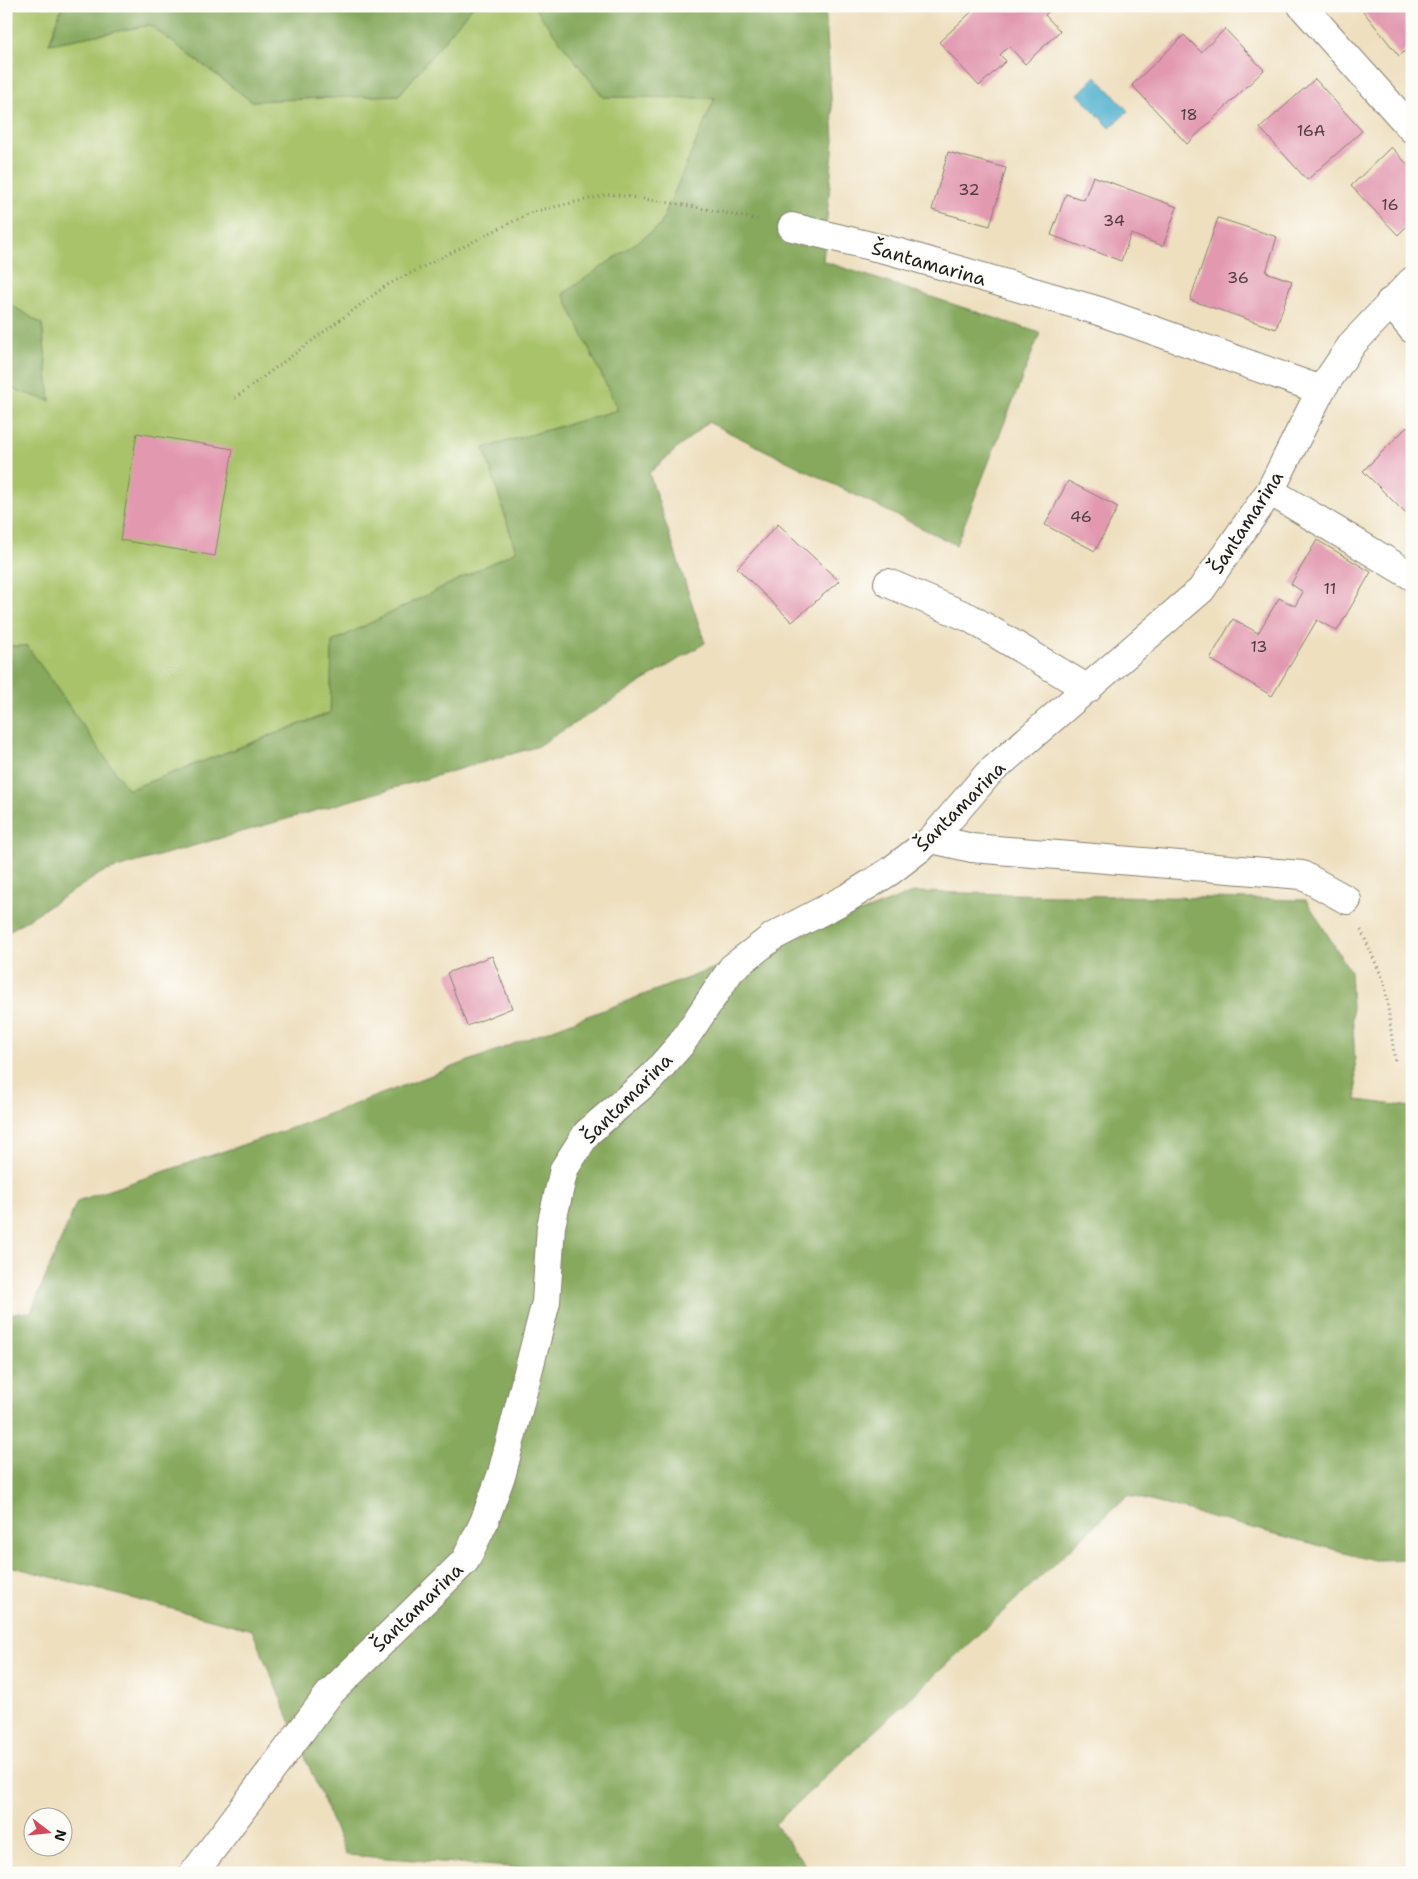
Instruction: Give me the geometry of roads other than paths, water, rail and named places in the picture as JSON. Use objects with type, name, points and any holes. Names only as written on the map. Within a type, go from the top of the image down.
[{"type":"street","points":[[1302,6],[1412,129]]},
{"type":"street","name":"Šantamarina","points":[[792,227],[896,252],[1099,311],[1321,390]]},
{"type":"street","name":"Šantamarina","points":[[194,1873],[329,1694],[465,1561],[484,1522],[502,1472],[546,1302],[551,1226],[564,1169],[587,1133],[651,1078],[681,1044],[732,968],[774,936],[849,897],[889,872],[932,839],[988,774],[1201,590],[1270,490],[1321,390],[1353,344],[1390,302],[1412,281]]},
{"type":"street","points":[[1390,302],[1412,329]]},
{"type":"street","points":[[1270,490],[1412,576]]},
{"type":"street","points":[[888,583],[970,618],[1088,689]]},
{"type":"street","points":[[932,839],[972,848],[1302,875],[1347,900]]},
{"type":"water","points":[[1096,76],[1128,111],[1110,128],[1078,94]]}]
